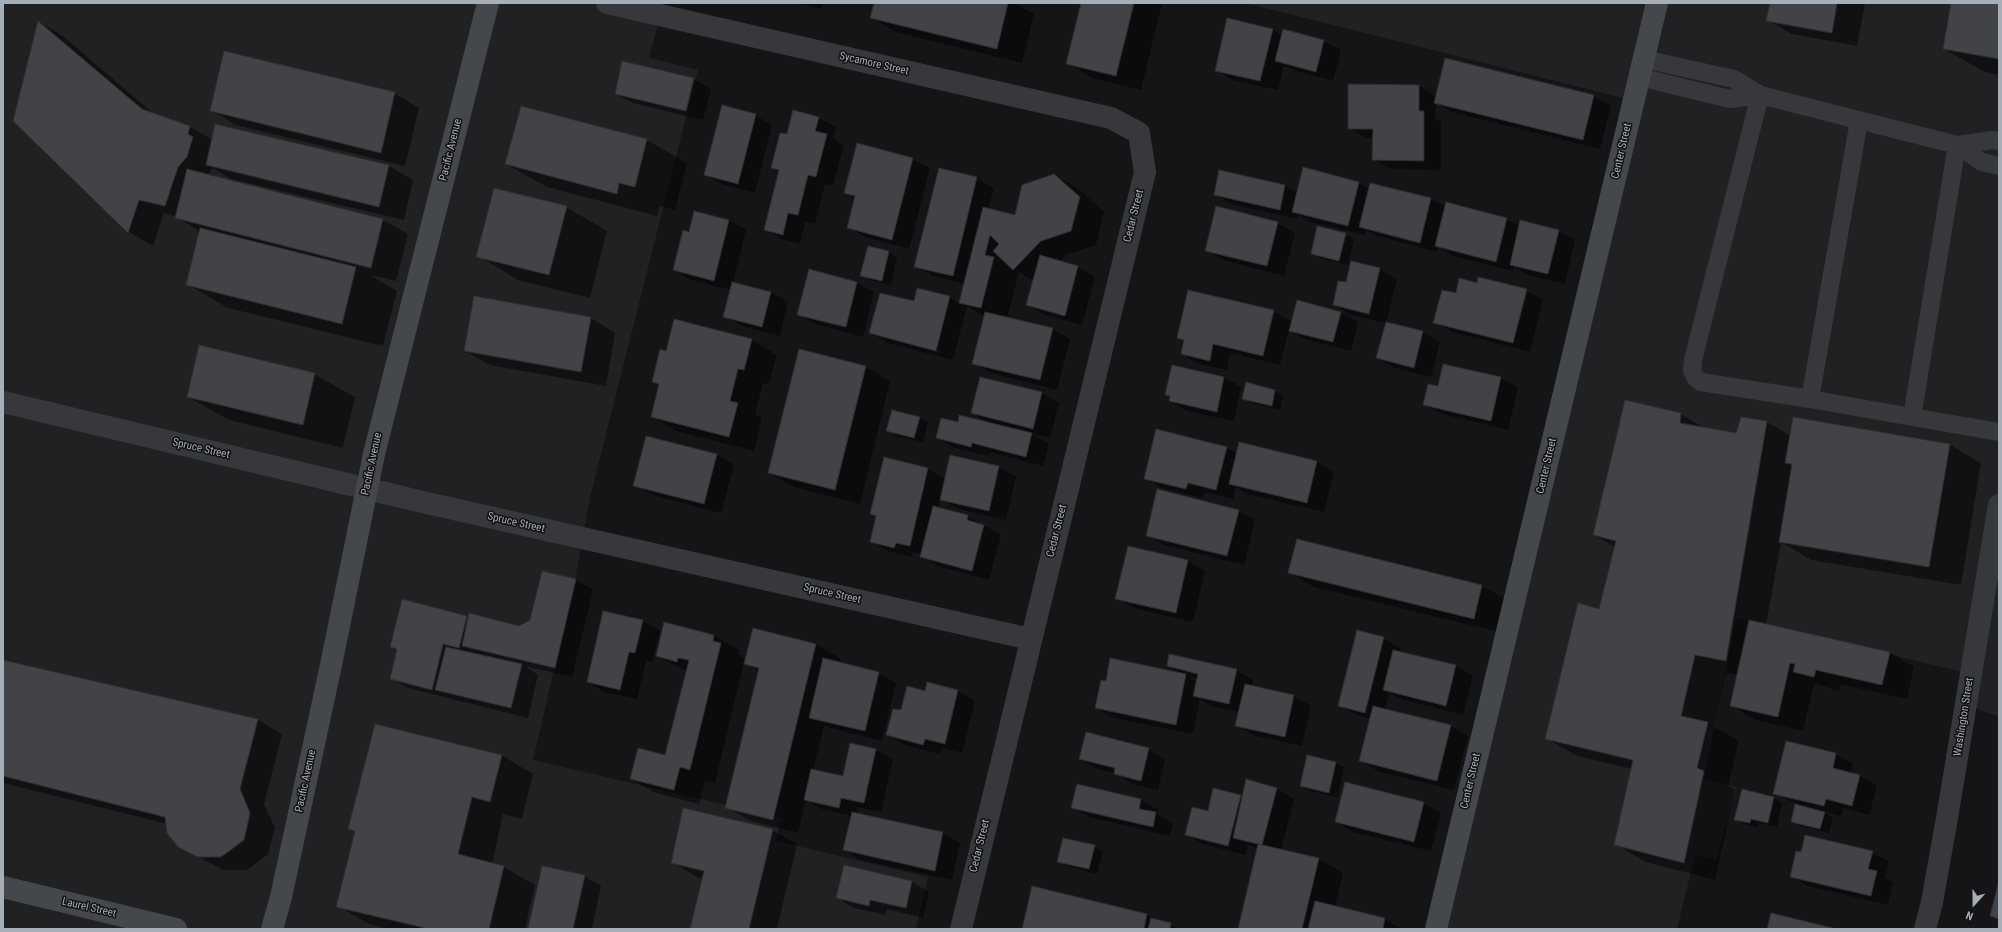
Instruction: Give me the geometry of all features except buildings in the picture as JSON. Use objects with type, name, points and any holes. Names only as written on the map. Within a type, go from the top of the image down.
[{"type":"street","name":"Pacific Avenue","points":[[272,929],[281,897],[331,665],[366,488],[387,398],[488,3]]},
{"type":"street","name":"Sycamore Street","points":[[607,3],[1111,118],[1139,133]]},
{"type":"street","name":"Center Street","points":[[1436,929],[1657,3]]},
{"type":"street","name":"Cedar Street","points":[[960,929],[1145,172],[1139,133]]},
{"type":"street","name":"Spruce Street","points":[[3,402],[427,503],[1030,639]]},
{"type":"street","name":"Washington Street","points":[[1925,929],[1932,902],[1947,818],[1999,505]]},
{"type":"street","name":"Laurel Street","points":[[3,887],[176,929]]},
{"type":"lane","points":[[1642,68],[1734,78],[1760,95],[1958,145],[1982,162],[1999,166]]},
{"type":"lane","points":[[1760,95],[1692,370],[1694,377],[1701,382],[1810,399],[1999,432]]},
{"type":"lane","points":[[1810,399],[1860,121]]},
{"type":"lane","points":[[1958,145],[1993,140],[1999,141]]},
{"type":"lane","points":[[1912,417],[1958,145]]},
{"type":"shaded area","points":[[3,3],[664,3],[649,58],[698,70],[590,497],[576,575],[533,760],[781,818],[776,841],[928,877],[916,929],[3,929]]},
{"type":"shaded area","points":[[1246,3],[1999,3],[1999,717],[1957,701],[1963,672],[1736,618],[1704,779],[1737,787],[1716,860],[1695,855],[1677,929],[1433,929],[1635,101]]}]
